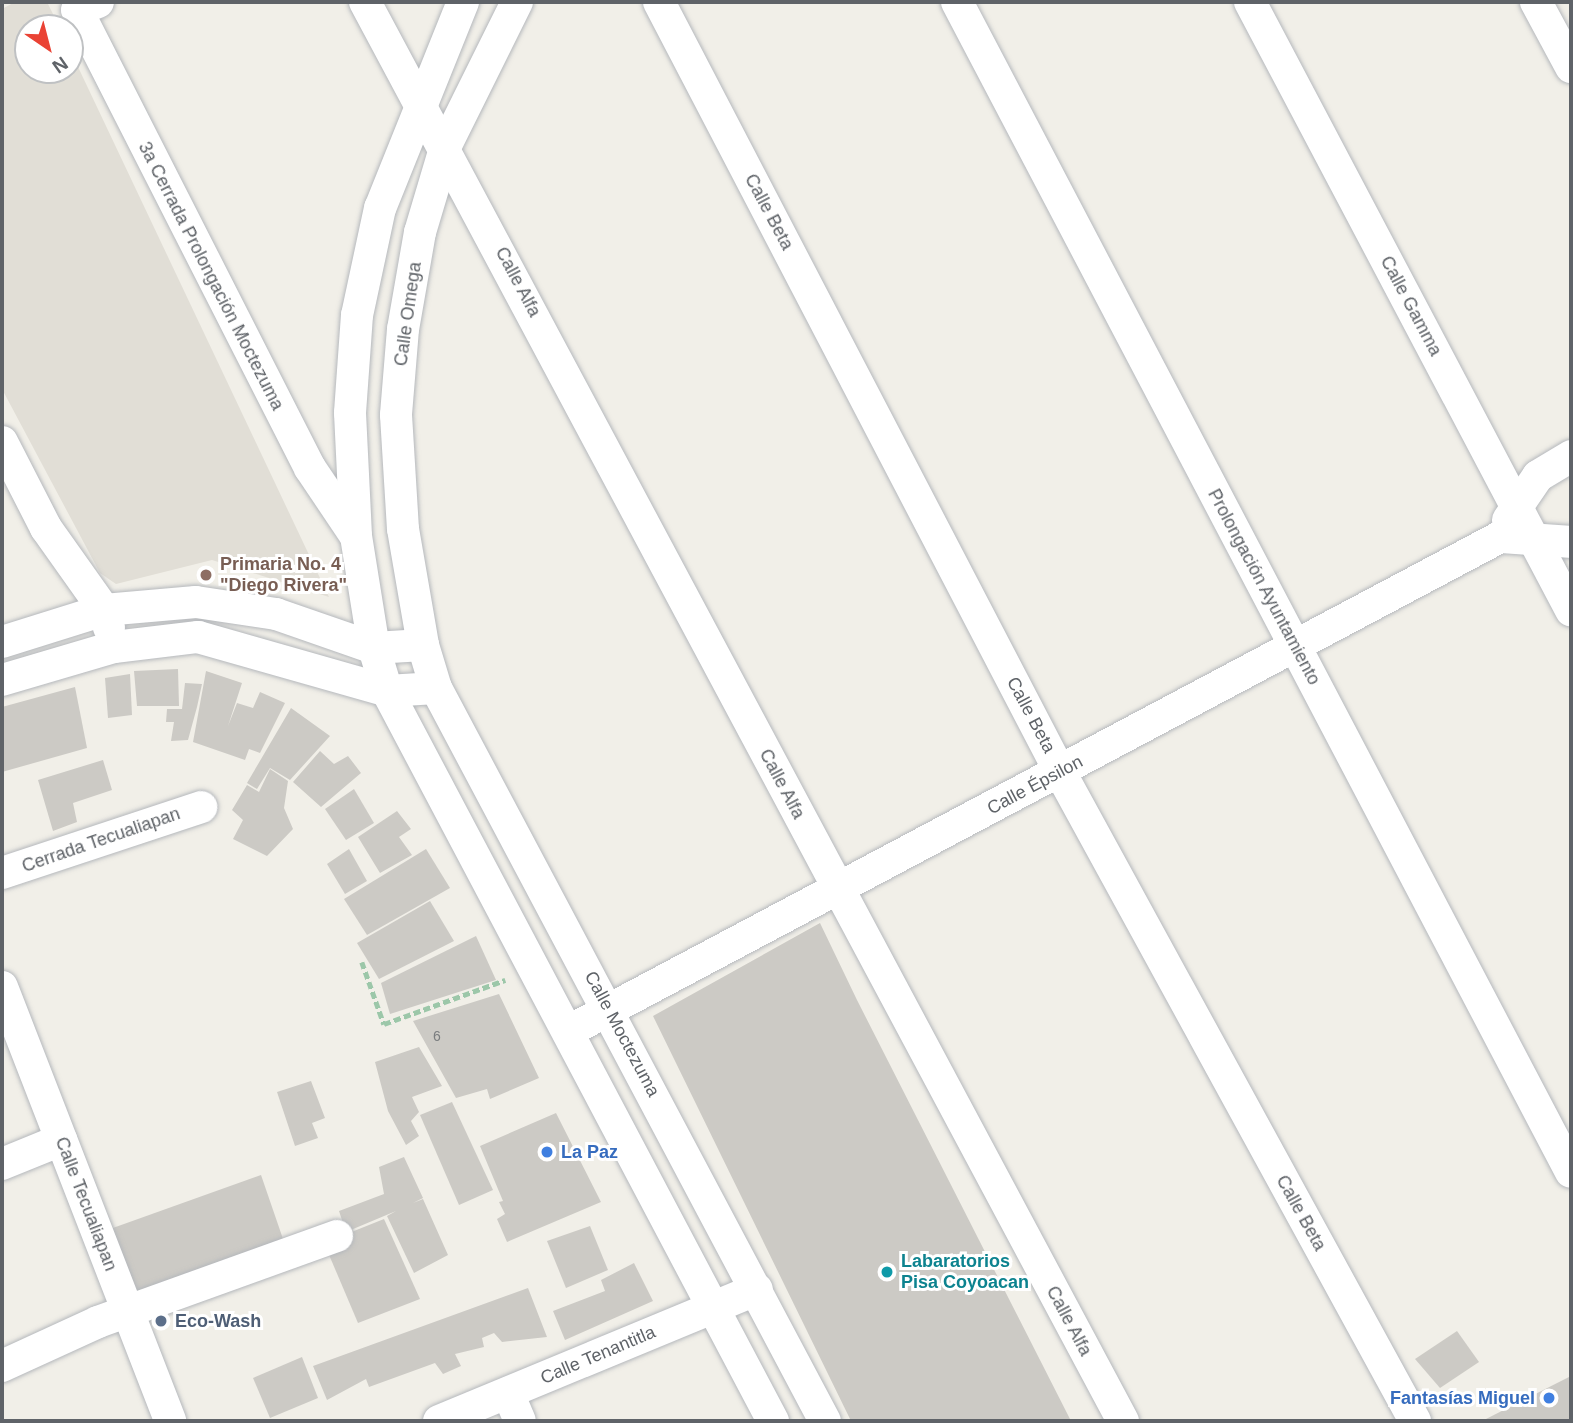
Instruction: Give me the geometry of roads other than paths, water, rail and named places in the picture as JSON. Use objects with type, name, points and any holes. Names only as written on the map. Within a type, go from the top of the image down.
[{"type":"street","name":"Calle Alfa","points":[[365,2],[446,145],[837,889],[1123,1421]]},
{"type":"street","points":[[463,2],[420,99],[380,208],[357,315],[350,413],[356,536],[374,648],[387,691],[774,1421]]},
{"type":"street","name":"Calle Omega","points":[[423,645],[403,529],[396,415],[416,256],[446,145],[517,2]]},
{"type":"street","name":"Calle Beta","points":[[659,2],[1060,772],[1415,1421]]},
{"type":"street","name":"Prolongación Ayuntamiento","points":[[957,2],[1571,1172]]},
{"type":"street","name":"Calle Gamma","points":[[1251,2],[1571,610]]},
{"type":"street","points":[[1536,2],[1571,67]]},
{"type":"street","name":"3a Cerrada Prolongación Moctezuma","points":[[88,6],[310,468],[356,536]]},
{"type":"street","points":[[2,442],[46,528],[104,610],[114,647]]},
{"type":"street","points":[[1571,456],[1538,476],[1516,505],[1500,537],[1571,542]]},
{"type":"street","name":"Calle Épsilon","points":[[569,1031],[1500,537]]},
{"type":"street","points":[[2,642],[104,610],[196,601],[276,614],[374,648],[423,645]]},
{"type":"street","points":[[2,680],[114,647],[198,637],[387,691],[436,688]]},
{"type":"street","name":"Calle Moctezuma","points":[[423,645],[436,688],[609,1009],[825,1421]]},
{"type":"street","name":"Cerrada Tecualiapan","points":[[2,873],[201,807]]},
{"type":"street","name":"Calle Tecualiapan","points":[[2,987],[170,1421]]},
{"type":"street","points":[[2,1164],[61,1140]]},
{"type":"street","points":[[2,1366],[127,1312],[337,1236]]},
{"type":"street","name":"Calle Tenantitla","points":[[439,1421],[514,1407],[714,1306],[757,1289]]},
{"type":"place","name":"Primaria No. 4 \"Diego Rivera\"","points":[[206,575]]},
{"type":"place","name":"La Paz","points":[[547,1152]]},
{"type":"place","name":"Labaratorios Pisa Coyoacan","points":[[887,1272]]},
{"type":"place","name":"Eco-Wash","points":[[161,1321]]},
{"type":"place","name":"Fantasías Miguel","points":[[1549,1398]]}]
